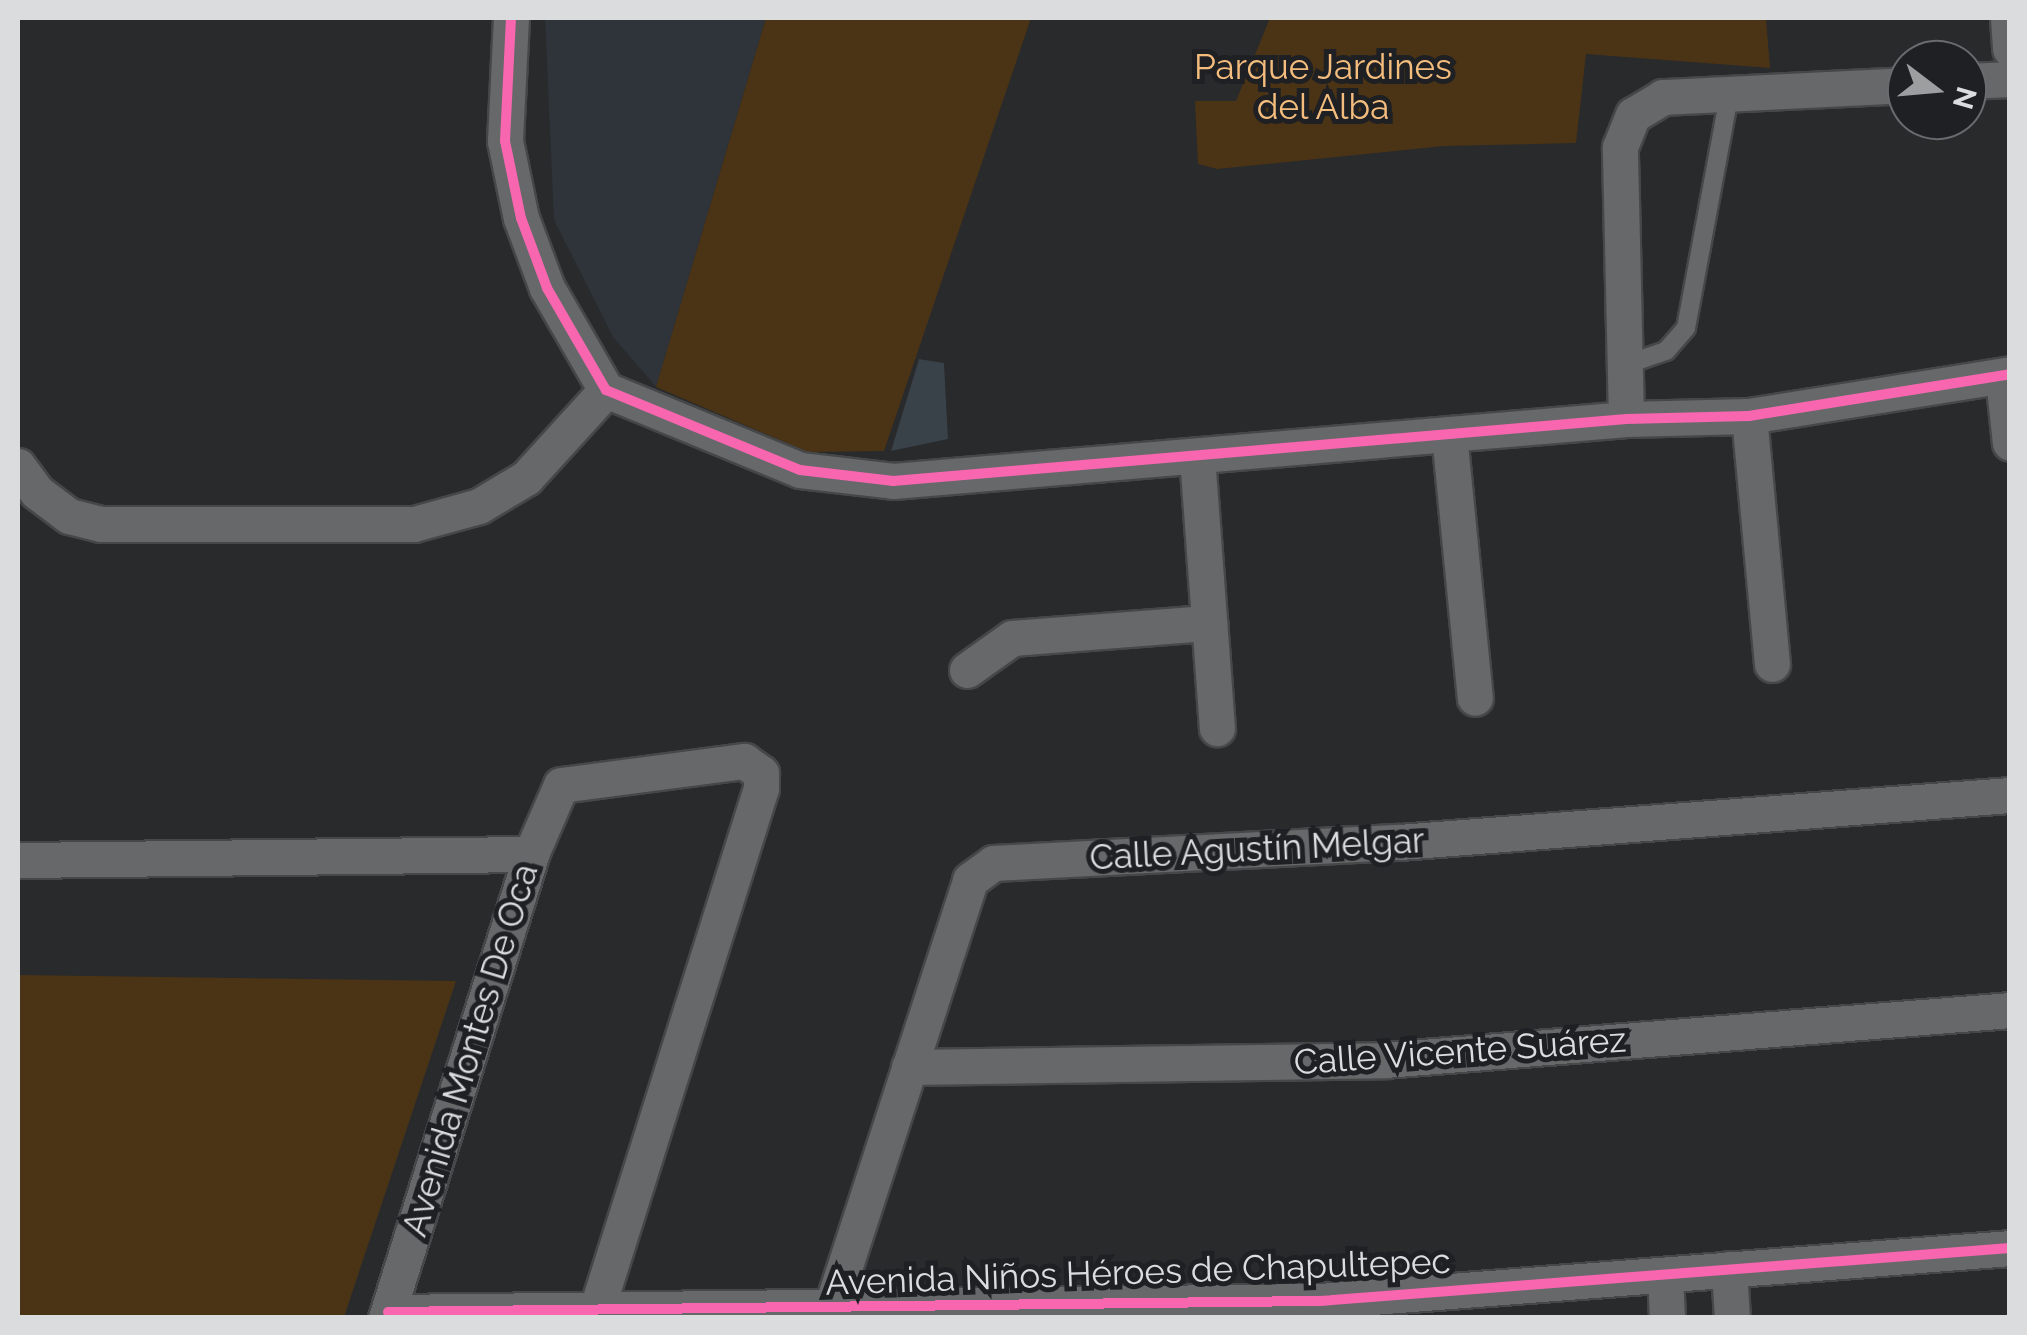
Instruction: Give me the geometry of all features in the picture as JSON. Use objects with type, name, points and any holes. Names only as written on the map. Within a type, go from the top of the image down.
[{"type":"street","points":[[510,18],[505,141],[521,218],[546,288],[606,390],[800,470],[893,482],[1626,419],[1749,416],[2006,376],[2010,443]]},
{"type":"street","points":[[2008,18],[2010,50]]},
{"type":"street","points":[[1626,419],[1620,147],[1633,115],[1663,98],[1887,86]]},
{"type":"street","points":[[18,466],[37,492],[68,516],[102,524],[414,524],[480,506],[526,478],[606,390]]},
{"type":"street","points":[[1749,416],[1772,664]]},
{"type":"street","points":[[1450,434],[1475,698]]},
{"type":"street","points":[[1197,456],[1217,728]]},
{"type":"street","points":[[967,670],[1012,638],[1209,623]]},
{"type":"street","name":"Avenida Montes De Oca","points":[[387,1315],[531,854],[561,785],[744,761],[761,773],[595,1313]]},
{"type":"street","name":"Calle Agustín Melgar","points":[[829,1313],[970,880],[993,864],[1399,842],[2010,795]]},
{"type":"street","points":[[18,860],[531,854]]},
{"type":"street","name":"Calle Vicente Suárez","points":[[908,1068],[1385,1060],[2010,1010]]},
{"type":"street","name":"Avenida Niños Héroes de Chapultepec","points":[[387,1315],[765,1314],[1320,1302],[2010,1248]]},
{"type":"street","points":[[1729,1270],[1732,1318]]},
{"type":"street","points":[[1665,1274],[1668,1318]]},
{"type":"lane","points":[[1624,365],[1666,350],[1686,328],[1729,95]]},
{"type":"shaded area","points":[[545,18],[766,18],[656,387],[613,337],[554,220]]},
{"type":"green space","points":[[766,18],[1031,18],[884,451],[808,452],[656,387]]},
{"type":"green space","name":"Parque Jardines del Alba","points":[[1270,18],[1766,18],[1770,68],[1586,54],[1576,143],[1444,146],[1217,169],[1198,164],[1195,101],[1236,101]]},
{"type":"green space","points":[[18,975],[456,981],[344,1317],[18,1317]]},
{"type":"building","points":[[919,359],[944,363],[948,439],[891,451]]},
{"type":"cycle path","points":[[511,18],[505,141],[521,218],[547,288],[606,390],[800,470],[893,481],[1626,419],[1749,416],[2010,374]]},
{"type":"cycle path","points":[[388,1312],[1320,1301],[2010,1248]]}]
